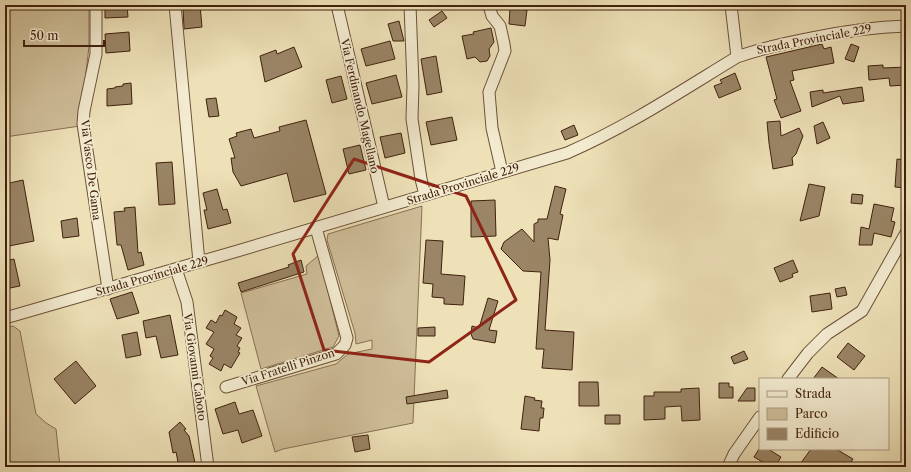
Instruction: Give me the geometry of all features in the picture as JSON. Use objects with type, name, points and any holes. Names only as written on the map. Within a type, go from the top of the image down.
[{"type":"street","name":"Via Vasco De Gama","points":[[96,5],[96,54],[84,111],[83,124],[108,289]]},
{"type":"street","points":[[175,5],[199,262]]},
{"type":"street","name":"Via Ferdinando Magellano","points":[[337,5],[384,207]]},
{"type":"street","points":[[410,5],[413,78],[412,119],[421,179],[425,195]]},
{"type":"street","points":[[489,5],[492,16],[500,26],[505,51],[489,92],[492,128],[502,172]]},
{"type":"street","points":[[731,5],[737,57]]},
{"type":"street","name":"Strada Provinciale 229","points":[[5,318],[316,228],[566,153],[593,142],[621,127],[737,57],[774,45],[857,29],[906,26]]},
{"type":"street","name":"Via Fratelli Pinzon","points":[[226,387],[336,354],[345,345],[347,338],[316,228]]},
{"type":"street","points":[[789,378],[808,353],[827,334],[862,311],[906,233]]},
{"type":"street","name":"Via Giovanni Caboto","points":[[176,269],[187,302],[208,467]]},
{"type":"street","points":[[728,467],[734,454],[759,418]]},
{"type":"highlighted area","points":[[354,159],[466,196],[516,300],[429,362],[324,350],[293,254]]},
{"type":"green space","points":[[5,5],[89,5],[89,46],[80,126],[5,137]]},
{"type":"green space","points":[[422,206],[413,423],[283,449],[275,452],[256,386],[336,364],[348,354],[372,349],[372,340],[356,344],[355,333],[327,240],[328,234]]},
{"type":"green space","points":[[319,255],[339,336],[333,347],[261,369],[241,293],[307,274],[306,266]]},
{"type":"green space","points":[[5,285],[10,308],[8,313],[5,313]]},
{"type":"green space","points":[[13,326],[20,331],[36,414],[56,429],[60,467],[5,467],[5,328]]},
{"type":"building","points":[[105,5],[127,5],[128,17],[105,18]]},
{"type":"building","points":[[200,5],[202,27],[184,29],[183,6]]},
{"type":"building","points":[[510,8],[527,10],[525,26],[509,24]]},
{"type":"building","points":[[442,11],[447,18],[434,27],[429,20]]},
{"type":"building","points":[[399,21],[404,41],[393,41],[388,24]]},
{"type":"building","points":[[491,28],[494,42],[489,49],[490,56],[487,61],[480,62],[475,57],[467,59],[462,36],[474,34],[473,32]]},
{"type":"building","points":[[129,32],[130,51],[106,53],[105,34]]},
{"type":"building","points":[[390,41],[395,59],[366,66],[361,49]]},
{"type":"building","points":[[822,44],[824,49],[831,47],[834,63],[792,71],[794,80],[790,81],[801,111],[781,118],[774,100],[777,99],[766,57]]},
{"type":"building","points":[[851,44],[859,47],[854,62],[845,59]]},
{"type":"building","points":[[294,47],[302,67],[265,82],[260,56],[276,50],[277,54]]},
{"type":"building","points":[[436,56],[442,92],[427,95],[421,59]]},
{"type":"building","points":[[883,65],[883,68],[906,67],[906,85],[890,86],[889,78],[869,80],[868,66]]},
{"type":"building","points":[[735,73],[741,89],[719,98],[714,86],[722,83],[720,80]]},
{"type":"building","points":[[396,75],[402,97],[372,104],[366,83]]},
{"type":"building","points":[[341,76],[347,99],[332,103],[326,80]]},
{"type":"building","points":[[131,83],[132,104],[107,106],[107,89]]},
{"type":"building","points":[[862,87],[864,101],[843,104],[840,96],[812,107],[810,92],[823,90],[823,93]]},
{"type":"building","points":[[216,98],[219,116],[209,117],[206,99]]},
{"type":"building","points":[[452,117],[457,140],[431,145],[426,122]]},
{"type":"building","points":[[306,120],[326,194],[294,202],[287,173],[241,186],[233,172],[231,158],[235,158],[229,139],[237,136],[236,133],[251,129],[254,138],[280,131],[279,127]]},
{"type":"building","points":[[780,121],[781,136],[799,128],[803,136],[796,154],[792,158],[793,165],[773,169],[767,122]]},
{"type":"building","points":[[823,122],[830,138],[817,144],[814,126]]},
{"type":"building","points":[[574,125],[578,135],[565,140],[561,131]]},
{"type":"building","points":[[401,133],[405,153],[385,158],[380,137]]},
{"type":"building","points":[[360,145],[366,170],[349,174],[343,149]]},
{"type":"building","points":[[897,159],[906,160],[906,188],[895,187]]},
{"type":"building","points":[[172,162],[175,204],[159,205],[156,163]]},
{"type":"building","points":[[23,180],[34,241],[9,246],[5,224],[5,184]]},
{"type":"building","points":[[809,184],[825,187],[819,216],[800,221]]},
{"type":"building","points":[[555,186],[566,189],[560,214],[563,215],[558,240],[548,238],[550,260],[545,330],[574,332],[572,370],[542,368],[544,349],[536,349],[541,272],[523,271],[501,249],[504,242],[522,229],[534,242],[534,224],[538,222],[538,219],[547,219]]},
{"type":"building","points":[[217,189],[223,210],[227,209],[231,223],[208,229],[204,210],[207,210],[203,193]]},
{"type":"building","points":[[852,194],[863,195],[862,204],[851,203]]},
{"type":"building","points":[[495,200],[496,236],[471,237],[471,201]]},
{"type":"building","points":[[874,204],[894,208],[891,221],[895,222],[891,237],[874,233],[872,245],[859,245],[861,227],[869,229]]},
{"type":"building","points":[[135,207],[138,253],[141,252],[144,265],[128,270],[121,245],[117,245],[114,212],[125,211],[124,208]]},
{"type":"building","points":[[77,218],[79,236],[63,238],[61,221]]},
{"type":"building","points":[[426,240],[443,241],[441,274],[465,276],[463,305],[444,304],[444,298],[432,297],[433,284],[423,283]]},
{"type":"building","points":[[14,259],[20,286],[5,289],[5,261]]},
{"type":"building","points":[[301,260],[304,272],[241,292],[238,283],[289,267],[288,265]]},
{"type":"building","points":[[793,260],[798,272],[792,274],[793,277],[780,282],[774,268]]},
{"type":"building","points":[[845,287],[847,295],[837,297],[835,289]]},
{"type":"building","points":[[132,292],[139,313],[117,319],[110,299]]},
{"type":"building","points":[[830,293],[832,309],[812,312],[810,296]]},
{"type":"building","points":[[488,298],[498,301],[489,330],[497,331],[495,343],[473,339],[471,334],[472,326],[479,328]]},
{"type":"building","points":[[225,310],[237,317],[234,324],[241,328],[236,335],[242,338],[237,346],[240,348],[238,352],[240,353],[231,368],[224,364],[221,371],[209,364],[213,358],[210,356],[214,349],[206,344],[214,332],[206,328],[211,320],[216,323],[220,315],[222,316]]},
{"type":"building","points":[[170,315],[178,355],[161,358],[156,336],[146,338],[143,321]]},
{"type":"building","points":[[435,327],[435,336],[418,336],[418,328]]},
{"type":"building","points":[[137,332],[141,355],[126,358],[122,335]]},
{"type":"building","points":[[848,343],[865,356],[854,370],[837,357]]},
{"type":"building","points":[[744,351],[748,359],[734,364],[731,357]]},
{"type":"building","points":[[76,361],[96,386],[75,404],[54,379]]},
{"type":"building","points":[[822,367],[838,378],[814,378]]},
{"type":"building","points":[[579,382],[598,382],[599,406],[579,406]]},
{"type":"building","points":[[719,383],[729,383],[729,387],[733,387],[733,398],[719,398]]},
{"type":"building","points":[[699,388],[700,420],[682,421],[681,406],[665,407],[665,419],[644,420],[644,396],[654,396],[654,392],[681,392],[681,389]]},
{"type":"building","points":[[747,388],[755,388],[755,401],[738,401]]},
{"type":"building","points":[[447,390],[448,398],[407,404],[406,397]]},
{"type":"building","points":[[525,396],[535,398],[534,400],[542,401],[541,408],[544,408],[543,418],[540,418],[539,431],[521,429]]},
{"type":"building","points":[[235,402],[239,414],[253,410],[262,436],[242,443],[238,430],[223,434],[215,409]]},
{"type":"building","points":[[605,415],[620,415],[620,424],[605,424]]},
{"type":"building","points":[[180,422],[186,429],[184,430],[189,436],[196,467],[179,467],[176,452],[173,453],[169,432]]},
{"type":"building","points":[[368,435],[370,449],[355,452],[352,437]]},
{"type":"building","points":[[759,449],[770,450],[781,457],[775,467],[771,467],[754,457]]},
{"type":"building","points":[[810,450],[838,450],[853,459],[848,467],[798,467]]}]
